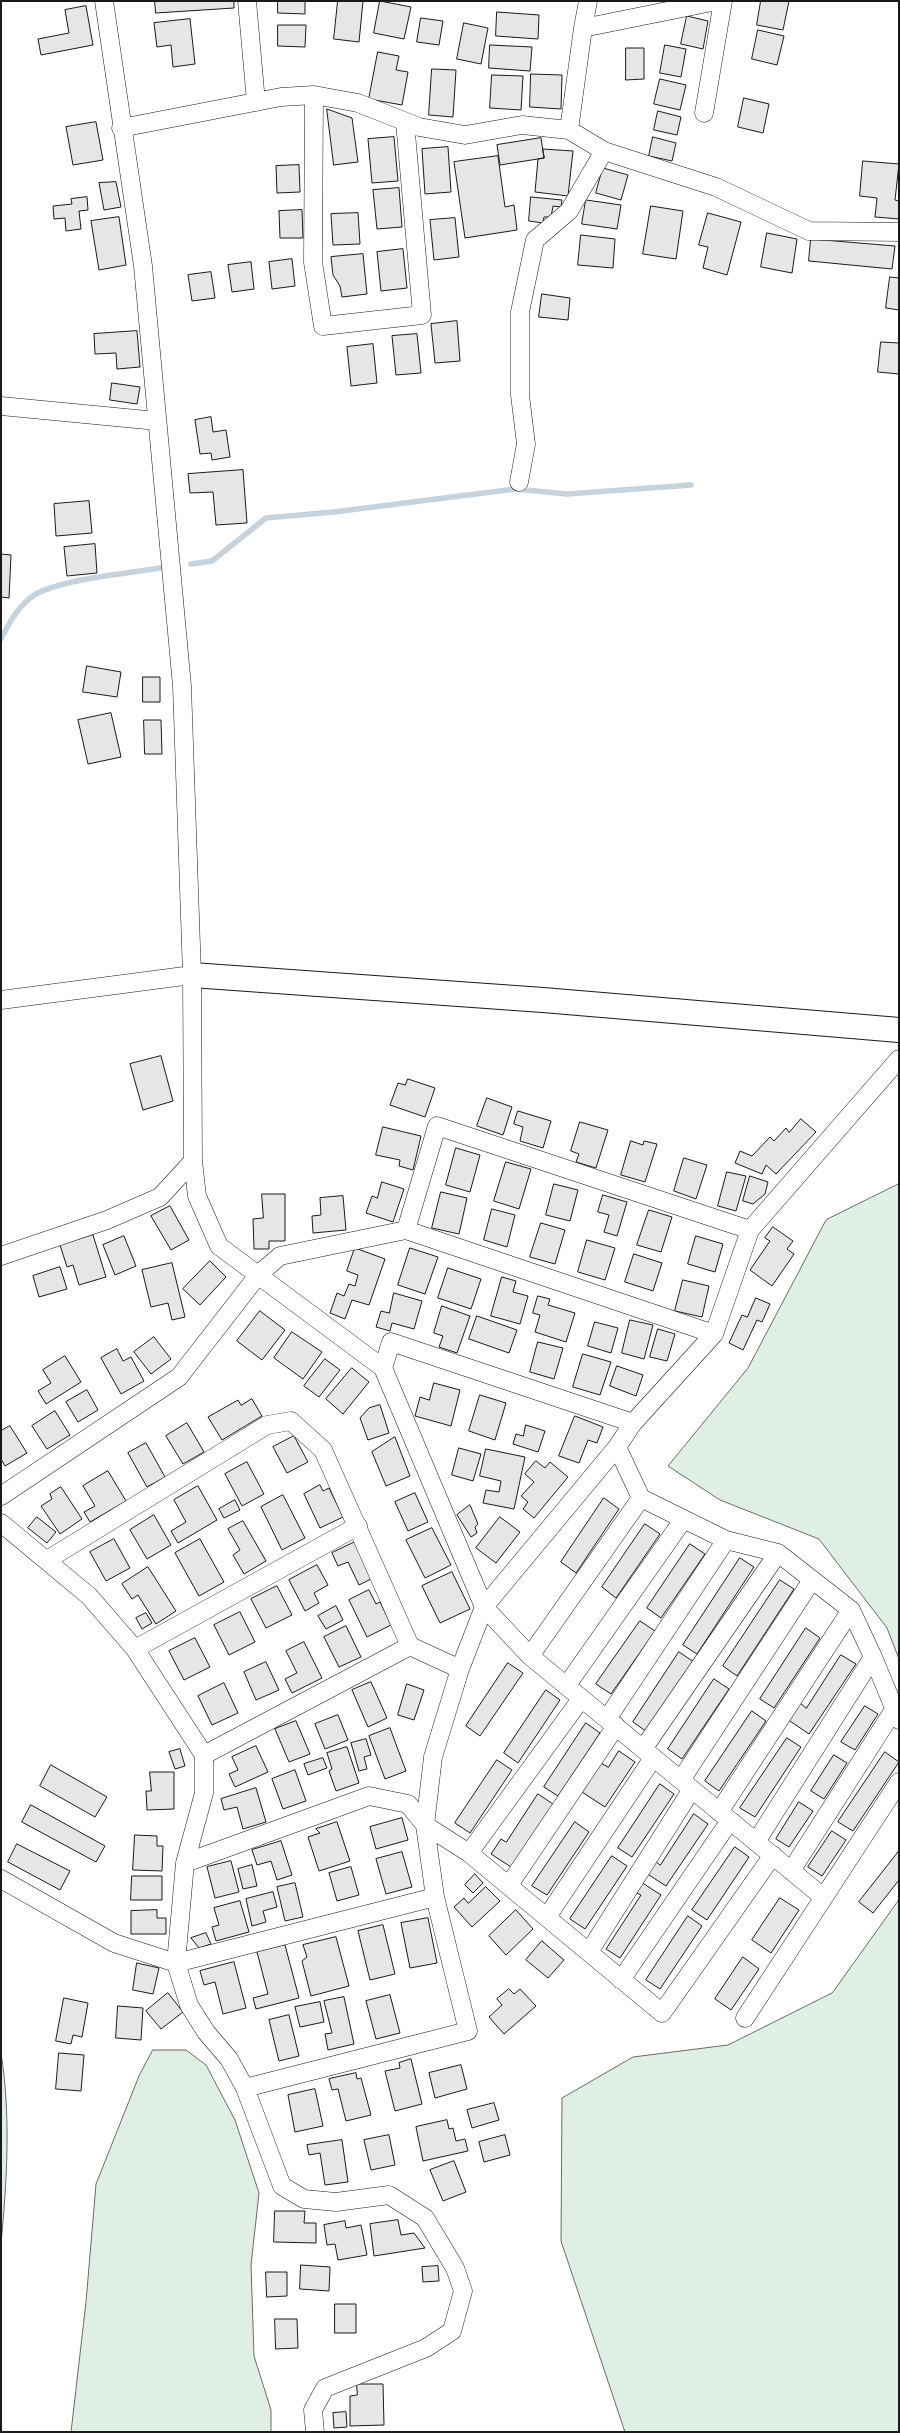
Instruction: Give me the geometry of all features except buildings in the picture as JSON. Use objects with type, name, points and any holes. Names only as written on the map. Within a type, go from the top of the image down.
[{"type":"street","points":[[104,1],[143,266],[182,686],[192,975],[193,1161],[197,1196],[219,1246],[383,1368],[484,1607],[530,1656],[687,1784],[724,1817],[773,1854],[822,1897]]},
{"type":"street","points":[[247,1],[256,102]]},
{"type":"street","points":[[570,130],[588,1]]},
{"type":"street","points":[[583,28],[717,1]]},
{"type":"street","points":[[704,113],[723,1]]},
{"type":"street","points":[[122,128],[280,97],[314,95],[358,103],[418,127],[465,135],[522,125],[570,130],[604,151],[716,187],[809,231],[899,232]]},
{"type":"street","points":[[314,95],[313,262],[323,326],[422,315],[405,122]]},
{"type":"street","points":[[519,482],[526,444],[520,395],[520,312],[535,240],[569,211],[604,151]]},
{"type":"street","points":[[1,406],[157,421]]},
{"type":"street","points":[[1,1000],[192,975],[553,1001],[899,1030]]},
{"type":"street","points":[[244,2088],[468,2031],[435,1897],[425,1826],[433,1758],[460,1669],[484,1607],[617,1447],[633,1423],[714,1334],[750,1230],[899,1059]]},
{"type":"street","points":[[406,1230],[436,1126],[750,1230]]},
{"type":"street","points":[[1,1256],[107,1220],[160,1197],[193,1161]]},
{"type":"street","points":[[1,1496],[179,1377],[259,1274],[280,1256],[406,1230],[714,1334]]},
{"type":"street","points":[[383,1368],[391,1342],[633,1423]]},
{"type":"street","points":[[47,1560],[267,1425],[291,1420],[323,1450],[410,1646],[460,1669]]},
{"type":"street","points":[[617,1447],[641,1498],[726,1540],[778,1553],[851,1610],[897,1714],[792,1871]]},
{"type":"street","points":[[530,1656],[641,1498]]},
{"type":"street","points":[[567,1685],[683,1520]]},
{"type":"street","points":[[1,1523],[89,1596],[135,1649],[204,1755],[204,1793],[185,1863],[176,1963],[190,2005],[206,2032],[229,2059],[244,2088],[282,2186],[304,2199],[336,2202],[389,2195],[425,2218],[456,2268],[462,2291],[452,2331],[426,2348],[325,2388],[312,2410],[314,2432]]},
{"type":"street","points":[[135,1649],[358,1526]]},
{"type":"street","points":[[510,1885],[726,1540]]},
{"type":"street","points":[[547,1918],[648,1754],[778,1553]]},
{"type":"street","points":[[589,1952],[687,1784],[812,1580]]},
{"type":"street","points":[[621,1980],[851,1610]]},
{"type":"street","points":[[204,1755],[410,1646]]},
{"type":"street","points":[[756,1842],[873,1657]]},
{"type":"street","points":[[469,1852],[581,1699]]},
{"type":"street","points":[[745,2018],[822,1897],[899,1782]]},
{"type":"street","points":[[185,1863],[369,1796],[408,1804],[425,1826],[469,1852],[662,2013],[773,1854]]},
{"type":"street","points":[[1,1879],[114,1943],[176,1963],[435,1897]]},
{"type":"green space","points":[[899,1184],[899,1659],[887,1628],[819,1539],[720,1500],[668,1466],[748,1368],[826,1220]]},
{"type":"green space","points":[[899,1900],[899,2432],[625,2432],[561,2241],[562,2098],[633,2057],[728,2045],[832,1993]]},
{"type":"green space","points":[[153,2050],[186,2050],[206,2065],[235,2120],[259,2193],[251,2265],[254,2356],[271,2410],[271,2432],[71,2432],[86,2302],[96,2184],[139,2076]]},
{"type":"green space","points":[[1,2053],[6,2100],[7,2148],[1,2244]]},
{"type":"waterway","points":[[191,564],[212,561],[266,518],[334,512],[515,489],[567,494],[691,485]]},
{"type":"waterway","points":[[1,639],[20,608],[30,598],[49,588],[81,580],[167,567]]}]
